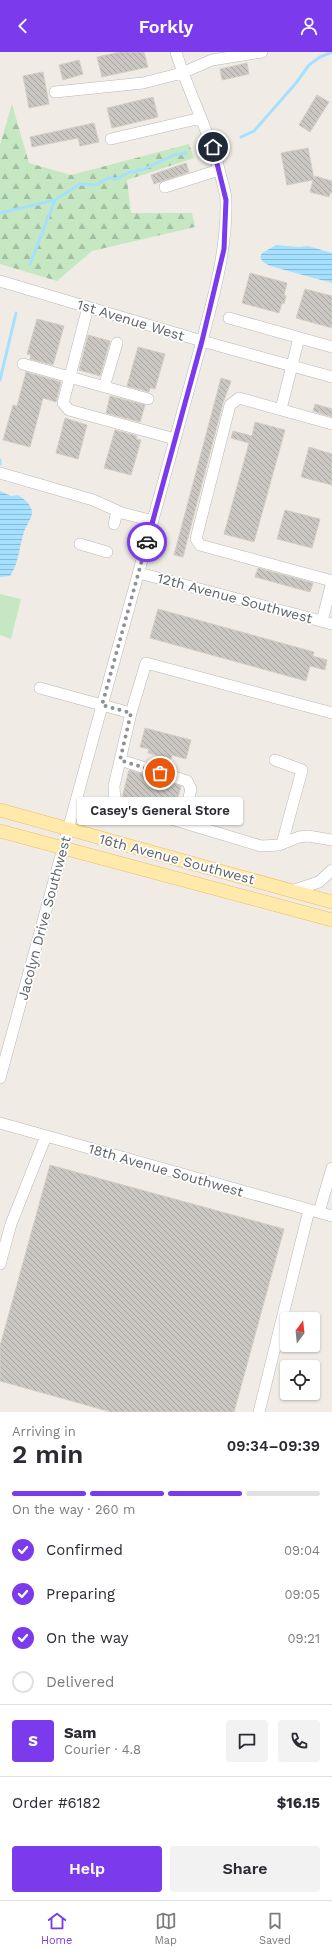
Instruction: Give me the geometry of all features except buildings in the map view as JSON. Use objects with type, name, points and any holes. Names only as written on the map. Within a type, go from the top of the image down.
[{"type":"main road","name":"16th Avenue Southwest","points":[[0,810],[332,902]]},
{"type":"main road","name":"16th Avenue Southwest","points":[[0,831],[332,920]]},
{"type":"main road","points":[[250,898],[267,892],[323,907],[332,905]]},
{"type":"street","name":"Jacolyn Drive Southwest","points":[[0,1078],[202,341],[224,249],[226,200],[219,170],[209,136],[182,73],[176,52]]},
{"type":"street","points":[[55,92],[143,83],[182,73],[211,56],[262,52]]},
{"type":"street","points":[[111,139],[201,118]]},
{"type":"street","points":[[165,187],[219,170]]},
{"type":"street","name":"1st Avenue West","points":[[0,281],[202,341],[332,377]]},
{"type":"street","points":[[88,307],[63,403],[69,410],[175,439]]},
{"type":"street","points":[[229,318],[332,347]]},
{"type":"street","points":[[281,409],[299,338]]},
{"type":"street","points":[[104,387],[117,343]]},
{"type":"street","points":[[22,364],[148,399]]},
{"type":"street","points":[[327,623],[332,581],[200,545],[196,539],[230,405],[239,398],[332,424]]},
{"type":"street","points":[[0,473],[94,500],[118,511],[153,521]]},
{"type":"street","points":[[114,524],[118,511]]},
{"type":"street","points":[[80,544],[107,552]]},
{"type":"street","name":"12th Avenue Southwest","points":[[139,573],[327,623]]},
{"type":"street","points":[[332,713],[146,663],[131,713],[114,786],[115,802],[261,846],[282,844],[299,837],[308,836],[332,840]]},
{"type":"street","points":[[40,688],[131,713]]},
{"type":"street","points":[[120,760],[187,781],[191,789],[183,822]]},
{"type":"street","points":[[275,760],[302,770],[282,844]]},
{"type":"street","points":[[291,891],[319,882],[332,870]]},
{"type":"street","name":"18th Avenue Southwest","points":[[0,1123],[332,1216]]},
{"type":"street","points":[[0,1264],[11,1224],[46,1136]]},
{"type":"street","points":[[259,1412],[314,1211],[332,1168]]},
{"type":"green space","points":[[12,104],[29,163],[71,175],[189,144],[194,158],[127,180],[131,213],[192,213],[195,227],[92,251],[57,281],[0,264],[0,145]]},
{"type":"green space","points":[[0,594],[21,599],[11,639],[0,635]]},
{"type":"water","points":[[276,245],[299,247],[308,246],[332,253],[332,283],[270,266],[263,262],[260,257],[262,253]]},
{"type":"water","points":[[0,491],[11,496],[18,495],[29,504],[32,512],[24,532],[13,571],[10,576],[0,577]]},
{"type":"waterway","points":[[241,137],[254,131],[296,83],[309,65],[320,57],[332,52]]},
{"type":"waterway","points":[[0,213],[55,200],[80,184],[96,185],[108,178],[116,179],[128,173],[144,169],[174,155],[186,153]]},
{"type":"waterway","points":[[30,264],[55,200]]},
{"type":"waterway","points":[[0,380],[16,313]]},
{"type":"way so far","points":[[147,542],[102,705],[131,713],[120,760],[160,773]]},
{"type":"place","name":"Casey's General Store","points":[[160,773]]},
{"type":"route","points":[[147,542],[202,341],[224,249],[226,200],[213,147]]}]
